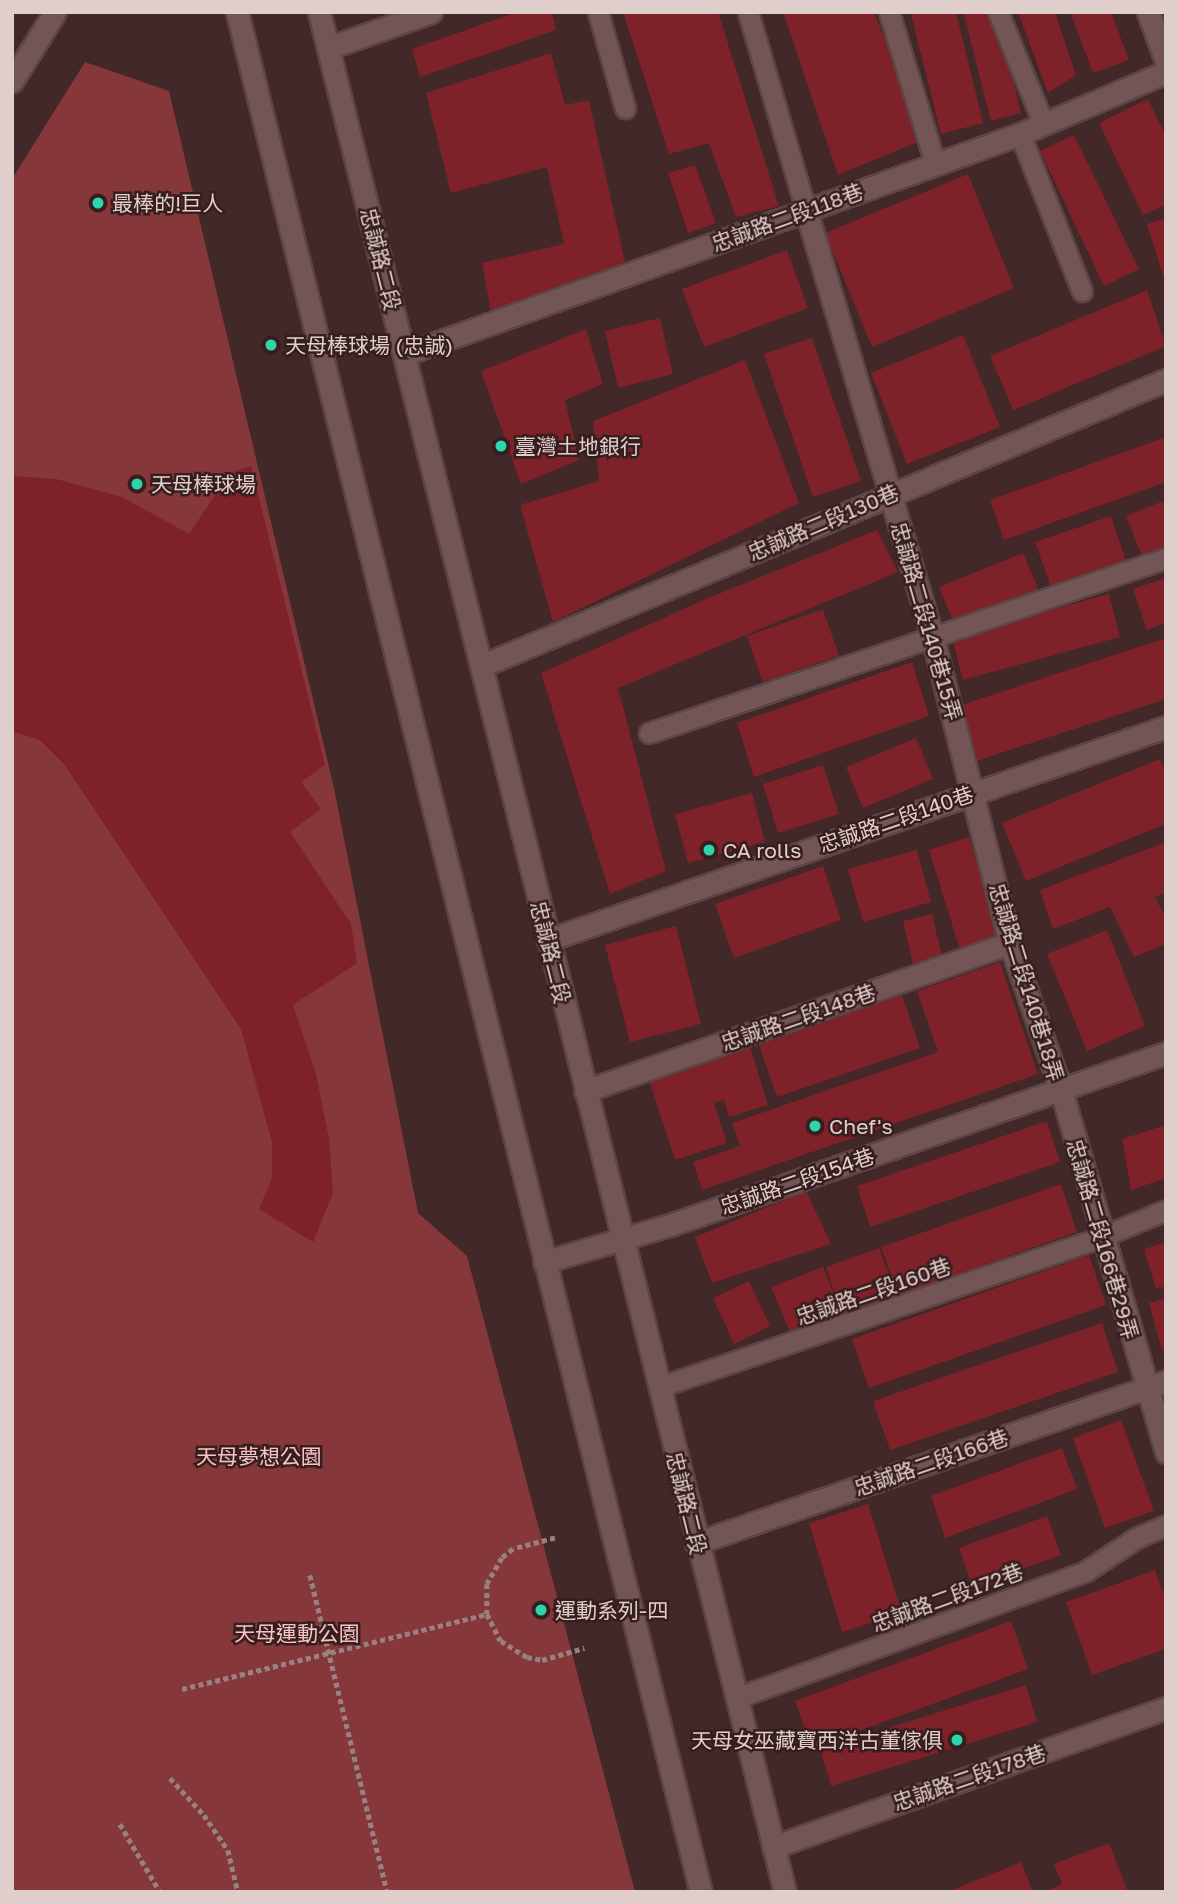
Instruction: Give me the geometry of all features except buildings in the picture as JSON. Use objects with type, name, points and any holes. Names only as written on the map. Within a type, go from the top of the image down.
[{"type":"street","points":[[12,81],[55,12]]},
{"type":"street","points":[[237,12],[701,1892]]},
{"type":"street","name":"忠誠路二段","points":[[318,12],[405,354],[585,1091],[625,1239],[696,1543],[785,1892]]},
{"type":"street","points":[[328,48],[432,12]]},
{"type":"street","points":[[1156,19],[1166,61]]},
{"type":"street","name":"忠誠路二段118巷","points":[[405,354],[1020,134],[1166,72]]},
{"type":"street","name":"忠誠路二段140巷15弄","points":[[806,210],[891,493],[974,792]]},
{"type":"street","name":"忠誠路二段130巷","points":[[481,666],[1166,380]]},
{"type":"street","name":"忠誠路二段140巷","points":[[548,940],[1166,727]]},
{"type":"street","name":"忠誠路二段140巷18弄","points":[[974,792],[1010,943],[1061,1090]]},
{"type":"street","name":"忠誠路二段148巷","points":[[585,1091],[1010,943]]},
{"type":"street","name":"忠誠路二段154巷","points":[[544,1262],[625,1239],[1166,1053]]},
{"type":"street","name":"忠誠路二段166巷29弄","points":[[1061,1090],[1101,1237],[1156,1384],[1166,1452]]},
{"type":"street","name":"忠誠路二段166巷","points":[[696,1543],[1156,1384]]},
{"type":"street","name":"忠誠路二段178巷","points":[[773,1847],[1166,1708]]},
{"type":"lane","points":[[598,12],[625,108]]},
{"type":"lane","points":[[748,12],[806,210]]},
{"type":"lane","points":[[889,12],[934,163]]},
{"type":"lane","points":[[998,12],[1043,123]]},
{"type":"lane","points":[[1020,134],[1082,291]]},
{"type":"lane","points":[[649,733],[1166,558]]},
{"type":"lane","name":"忠誠路二段160巷","points":[[659,1387],[1101,1237],[1166,1210]]},
{"type":"lane","name":"忠誠路二段172巷","points":[[736,1698],[1086,1571],[1166,1525]]},
{"type":"path","points":[[555,1538],[513,1549],[502,1558],[487,1584],[487,1614],[501,1641],[527,1657],[542,1660],[584,1648]]},
{"type":"path","points":[[310,1575],[387,1892]]},
{"type":"path","points":[[182,1689],[487,1614]]},
{"type":"path","points":[[170,1778],[204,1815],[228,1850],[238,1892]]},
{"type":"path","points":[[120,1824],[160,1892]]},
{"type":"green space","points":[[85,62],[169,91],[334,788],[418,1213],[467,1256],[635,1892],[12,1892],[12,179]]},
{"type":"place","name":"最棒的!巨人","points":[[98,203]]},
{"type":"place","name":"天母棒球場 (忠誠)","points":[[271,345]]},
{"type":"place","name":"臺灣土地銀行","points":[[501,446]]},
{"type":"place","name":"天母棒球場","points":[[137,484]]},
{"type":"place","name":"CA rolls","points":[[709,850]]},
{"type":"place","name":"Chef's","points":[[815,1126]]},
{"type":"place","name":"運動系列-四","points":[[541,1610]]},
{"type":"place","name":"天母女巫藏寶西洋古董傢俱","points":[[957,1740]]},
{"type":"park label","name":"天母夢想公園","points":[[259,1456]]},
{"type":"park label","name":"天母運動公園","points":[[297,1633]]}]
